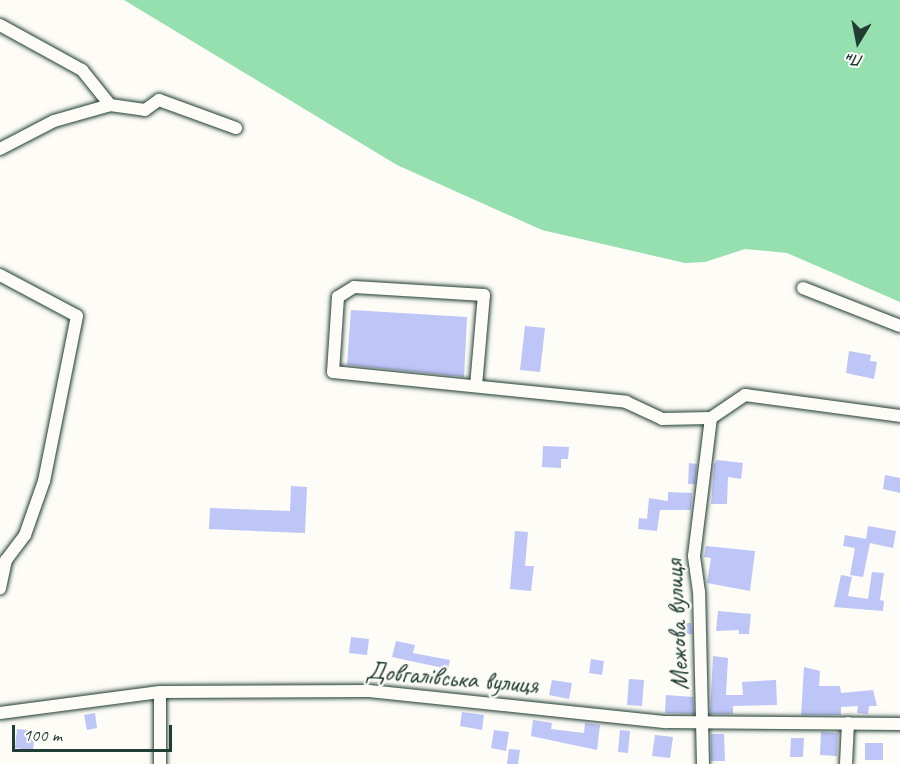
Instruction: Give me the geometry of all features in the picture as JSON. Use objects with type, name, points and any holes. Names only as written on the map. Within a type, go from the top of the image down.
[{"type":"street","points":[[0,25],[82,70],[110,105]]},
{"type":"street","points":[[0,149],[54,121],[110,105],[145,110],[159,100],[236,128]]},
{"type":"street","points":[[0,275],[77,316],[44,481],[25,535],[3,559],[0,588]]},
{"type":"street","points":[[476,386],[484,295],[354,287],[338,297],[333,372],[626,402],[662,419],[711,418],[745,395],[900,416]]},
{"type":"street","points":[[803,288],[900,326]]},
{"type":"street","name":"Межова вулиця","points":[[703,764],[704,723],[694,556],[711,418]]},
{"type":"street","name":"Довгалівська вулиця","points":[[0,713],[160,692],[369,691],[704,723],[900,724]]},
{"type":"street","points":[[160,692],[160,764]]},
{"type":"street","points":[[846,764],[848,723]]},
{"type":"green space","points":[[124,0],[900,0],[900,302],[787,253],[745,249],[705,262],[685,263],[542,230],[397,165]]},
{"type":"building","points":[[351,310],[467,317],[464,377],[347,365]]},
{"type":"building","points":[[525,326],[545,328],[540,372],[520,370]]},
{"type":"building","points":[[849,351],[871,355],[870,361],[877,362],[874,379],[846,373]]},
{"type":"building","points":[[543,446],[569,447],[568,459],[561,459],[561,468],[542,467]]},
{"type":"building","points":[[717,460],[743,463],[741,479],[728,477],[727,504],[711,504],[714,465]]},
{"type":"building","points":[[689,463],[697,464],[695,484],[688,484]]},
{"type":"building","points":[[885,475],[900,478],[900,493],[883,489]]},
{"type":"building","points":[[291,486],[307,487],[305,533],[209,529],[210,508],[290,511]]},
{"type":"building","points":[[668,492],[692,493],[691,510],[660,510],[657,531],[638,529],[639,518],[647,519],[649,498],[668,501]]},
{"type":"building","points":[[868,526],[896,531],[893,548],[870,543],[863,577],[850,575],[855,548],[843,546],[845,535],[866,539]]},
{"type":"building","points":[[515,531],[528,532],[525,566],[534,566],[531,591],[510,589]]},
{"type":"building","points":[[706,546],[755,551],[750,591],[707,583],[711,558],[704,557]]},
{"type":"building","points":[[872,572],[884,573],[880,600],[884,601],[883,611],[834,607],[841,575],[852,577],[848,596],[868,599]]},
{"type":"building","points":[[718,611],[751,614],[749,634],[739,634],[739,630],[716,631]]},
{"type":"building","points":[[676,623],[691,623],[692,634],[677,635]]},
{"type":"building","points":[[351,637],[369,639],[367,655],[349,653]]},
{"type":"building","points":[[396,641],[415,645],[413,653],[450,660],[448,669],[392,657]]},
{"type":"building","points":[[713,656],[728,658],[726,695],[743,695],[742,682],[776,680],[777,705],[733,706],[733,714],[710,714]]},
{"type":"building","points":[[591,659],[604,661],[602,675],[589,673]]},
{"type":"building","points":[[804,667],[820,671],[819,686],[840,686],[841,693],[873,690],[877,706],[869,706],[868,714],[857,713],[858,706],[841,707],[841,715],[801,715]]},
{"type":"building","points":[[629,679],[644,680],[642,706],[627,705]]},
{"type":"building","points":[[552,680],[572,683],[569,699],[549,695]]},
{"type":"building","points":[[666,695],[693,697],[694,714],[665,713]]},
{"type":"building","points":[[462,712],[484,715],[482,730],[460,726]]},
{"type":"building","points":[[95,713],[97,728],[87,730],[84,715]]},
{"type":"building","points":[[533,720],[552,723],[551,729],[584,733],[585,723],[600,725],[597,750],[531,736]]},
{"type":"building","points":[[17,729],[35,731],[33,750],[15,748]]},
{"type":"building","points":[[494,730],[509,732],[506,751],[491,748]]},
{"type":"building","points":[[620,730],[630,731],[628,753],[618,752]]},
{"type":"building","points":[[821,732],[838,733],[837,756],[820,755]]},
{"type":"building","points":[[711,734],[724,734],[725,761],[711,761]]},
{"type":"building","points":[[655,735],[673,737],[670,758],[652,756]]},
{"type":"building","points":[[791,738],[804,738],[803,757],[790,757]]},
{"type":"building","points":[[865,743],[883,743],[883,760],[865,760]]},
{"type":"building","points":[[509,749],[520,750],[518,764],[507,764]]}]
